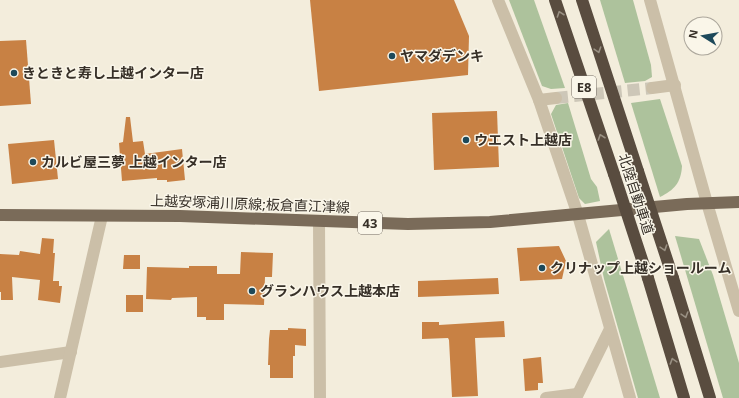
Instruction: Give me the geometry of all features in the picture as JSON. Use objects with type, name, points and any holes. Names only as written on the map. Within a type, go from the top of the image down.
[{"type":"highway","name":"北陸自動車道","points":[[555,0],[648,278],[684,398]]},
{"type":"highway","name":"北陸自動車道","points":[[582,0],[674,278],[710,398]]},
{"type":"main road","name":"上越安塚浦川原線;板倉直江津線","points":[[0,215],[180,216],[408,224],[490,222],[687,204],[739,202]]},
{"type":"street","points":[[498,0],[539,100],[578,215],[630,398]]},
{"type":"street","points":[[650,0],[739,311]]},
{"type":"street","points":[[652,88],[675,85]]},
{"type":"street","points":[[539,100],[556,98]]},
{"type":"street","points":[[60,398],[102,216]]},
{"type":"street","points":[[319,221],[320,398]]},
{"type":"street","points":[[546,398],[577,396],[610,329]]},
{"type":"street","points":[[0,362],[71,352]]},
{"type":"green space","points":[[509,0],[534,0],[565,88],[551,89],[542,86]]},
{"type":"green space","points":[[600,0],[633,0],[651,65],[652,77],[645,81],[625,83]]},
{"type":"green space","points":[[660,99],[682,166],[680,177],[676,185],[669,192],[660,197],[631,103]]},
{"type":"green space","points":[[568,103],[591,179],[597,187],[600,201],[585,204],[579,198],[551,114],[556,105]]},
{"type":"green space","points":[[609,229],[660,398],[638,398],[604,279],[596,242]]},
{"type":"green space","points":[[675,236],[699,239],[713,275],[739,363],[739,398],[723,398]]},
{"type":"building","name":"ヤマダデンキ","points":[[310,0],[454,0],[469,36],[468,75],[319,91]]},
{"type":"building","name":"きときと寿し上越インター店","points":[[26,40],[31,104],[0,106],[0,41]]},
{"type":"building","name":"ウエスト上越店","points":[[497,111],[499,167],[434,170],[432,113]]},
{"type":"building","points":[[126,117],[130,117],[133,142],[143,141],[145,154],[182,149],[185,180],[167,182],[167,180],[157,180],[157,178],[122,181],[119,143],[123,142]]},
{"type":"building","name":"カルビ屋三夢 上越インター店","points":[[54,140],[58,179],[12,184],[8,144]]},
{"type":"building","points":[[42,238],[54,239],[53,253],[55,253],[53,281],[59,281],[59,286],[62,286],[60,303],[38,300],[40,280],[12,277],[13,300],[1,300],[0,254],[19,255],[20,251],[40,254]]},
{"type":"building","name":"クリナップ上越ショールーム","points":[[559,246],[566,261],[562,279],[520,281],[517,248]]},
{"type":"building","points":[[241,252],[273,253],[272,277],[265,277],[264,305],[224,304],[224,320],[206,320],[206,317],[197,317],[197,297],[172,298],[171,300],[146,299],[147,267],[189,268],[189,266],[217,266],[217,274],[240,274]]},
{"type":"building","points":[[124,255],[140,255],[140,269],[123,269]]},
{"type":"building","points":[[498,278],[499,294],[418,297],[418,281]]},
{"type":"building","points":[[126,295],[143,295],[143,312],[126,312]]},
{"type":"building","points":[[504,321],[505,337],[475,338],[478,396],[452,397],[449,340],[448,338],[422,339],[422,322],[439,322],[439,325]]},
{"type":"building","points":[[288,328],[306,329],[306,346],[295,345],[295,356],[293,356],[293,378],[270,378],[270,365],[268,365],[270,330],[288,330]]},
{"type":"building","points":[[541,357],[543,383],[538,383],[538,390],[525,391],[523,359]]},
{"type":"tunnel","points":[[556,98],[652,88]]},
{"type":"place","name":"ヤマダデンキ","points":[[392,56]]},
{"type":"place","name":"きときと寿し上越インター店","points":[[14,73]]},
{"type":"place","name":"ウエスト上越店","points":[[466,140]]},
{"type":"place","name":"カルビ屋三夢 上越インター店","points":[[33,162]]},
{"type":"place","name":"クリナップ上越ショールーム","points":[[542,268]]},
{"type":"place","name":"グランハウス上越本店","points":[[252,291]]}]
